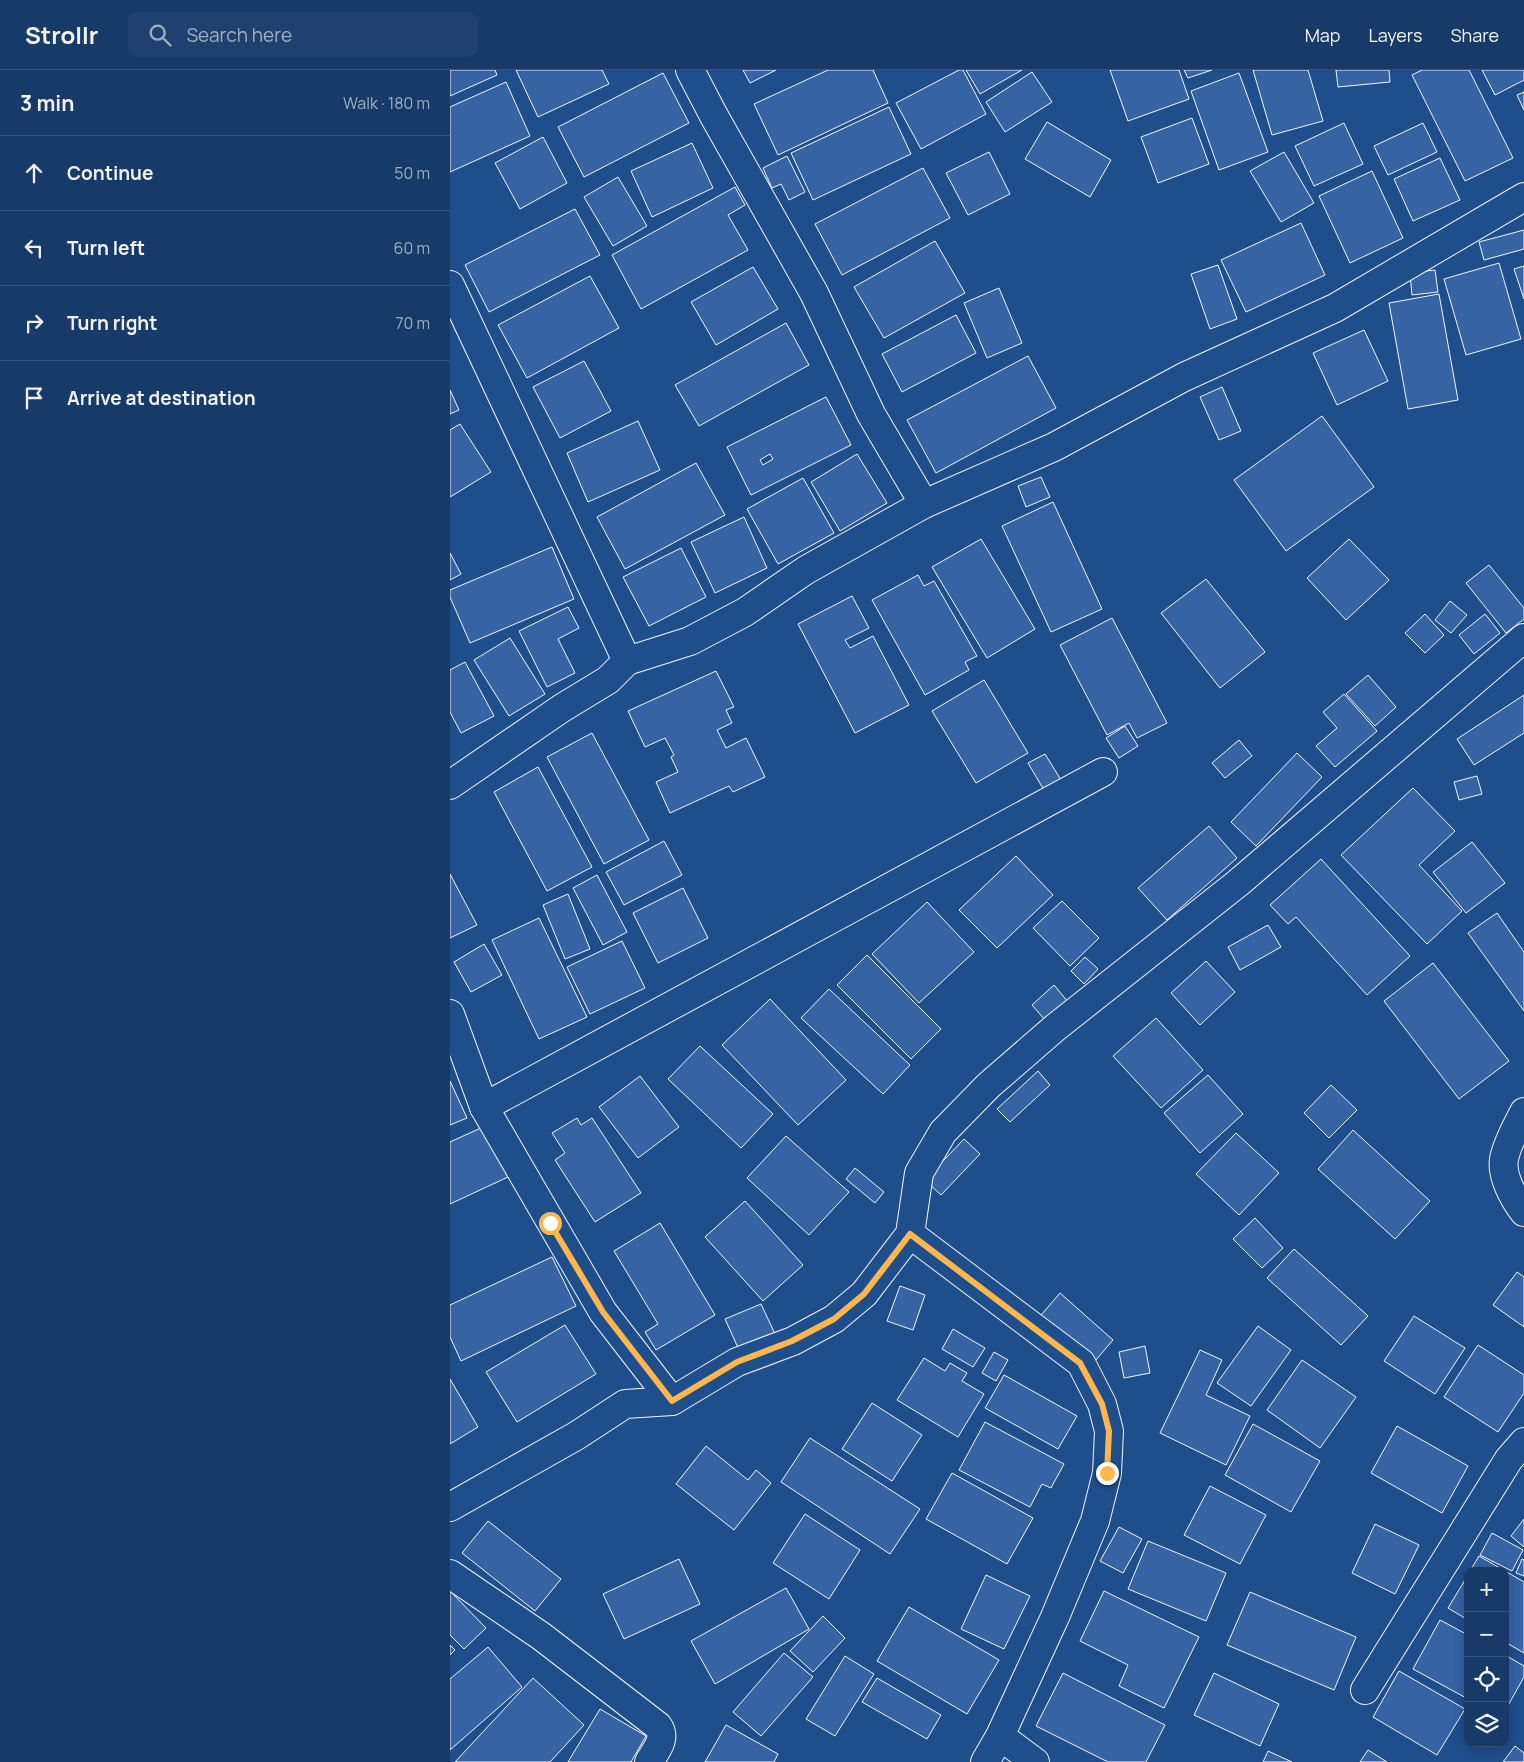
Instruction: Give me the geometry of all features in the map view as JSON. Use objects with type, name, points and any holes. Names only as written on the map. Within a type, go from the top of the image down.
[{"type":"street","points":[[690,70],[814,292],[871,414],[924,504]]},
{"type":"street","points":[[450,784],[562,708],[608,680],[627,661],[690,641],[745,612],[806,570],[924,504],[1054,447],[1184,377],[1335,308],[1524,197]]},
{"type":"street","points":[[450,285],[627,661]]},
{"type":"street","points":[[450,1507],[576,1436],[625,1404],[672,1401],[737,1362],[792,1341],[834,1319],[864,1294],[910,1234],[918,1173],[943,1132],[989,1085],[1056,1027],[1238,883],[1524,638]]},
{"type":"street","points":[[484,1107],[1103,772]]},
{"type":"street","points":[[450,1014],[484,1107],[603,1312],[672,1401]]},
{"type":"street","points":[[1524,1112],[1504,1157],[1504,1168],[1513,1196],[1524,1212]]},
{"type":"street","points":[[910,1234],[1080,1363],[1102,1404],[1109,1431],[1107,1473],[1096,1521],[1055,1617],[1000,1736],[985,1762]]},
{"type":"street","points":[[1366,1690],[1510,1459],[1524,1442]]},
{"type":"street","points":[[450,1574],[540,1636],[658,1726],[662,1732],[662,1740],[649,1762]]},
{"type":"street","points":[[1000,1736],[1035,1762]]},
{"type":"building","points":[[450,70],[495,70],[497,75],[450,96]]},
{"type":"building","points":[[516,70],[602,70],[609,84],[538,117]]},
{"type":"building","points":[[743,70],[776,70],[750,83]]},
{"type":"building","points":[[828,70],[873,70],[888,103],[778,155],[754,104]]},
{"type":"building","points":[[959,70],[963,70],[986,114],[921,149],[896,103]]},
{"type":"building","points":[[966,70],[1022,70],[980,94]]},
{"type":"building","points":[[1110,70],[1179,70],[1189,99],[1128,121]]},
{"type":"building","points":[[1184,70],[1212,70],[1188,78]]},
{"type":"building","points":[[1253,70],[1308,70],[1323,121],[1272,135]]},
{"type":"building","points":[[1336,70],[1389,70],[1390,82],[1338,87]]},
{"type":"building","points":[[1422,70],[1469,70],[1513,158],[1465,181],[1412,75]]},
{"type":"building","points":[[1482,70],[1524,70],[1524,80],[1495,95]]},
{"type":"building","points":[[1032,72],[1052,102],[1005,132],[986,102]]},
{"type":"building","points":[[663,73],[689,123],[584,177],[558,127]]},
{"type":"building","points":[[1239,73],[1268,152],[1219,170],[1191,91]]},
{"type":"building","points":[[506,82],[530,136],[450,172],[450,107]]},
{"type":"building","points":[[1524,92],[1524,110],[1517,95]]},
{"type":"building","points":[[889,107],[911,154],[813,200],[791,153]]},
{"type":"building","points":[[1192,118],[1209,164],[1158,183],[1141,137]]},
{"type":"building","points":[[1047,122],[1111,160],[1090,197],[1025,159]]},
{"type":"building","points":[[1344,123],[1363,164],[1314,186],[1295,146]]},
{"type":"building","points":[[1423,123],[1437,152],[1388,175],[1374,146]]},
{"type":"building","points":[[543,137],[567,183],[520,209],[495,163]]},
{"type":"building","points":[[692,143],[713,188],[652,217],[631,171]]},
{"type":"building","points":[[989,152],[1010,194],[968,215],[946,173]]},
{"type":"building","points":[[1284,152],[1314,203],[1281,222],[1250,171]]},
{"type":"building","points":[[787,156],[805,192],[789,200],[781,184],[772,188],[763,168]]},
{"type":"building","points":[[1440,158],[1460,200],[1413,221],[1394,179]]},
{"type":"building","points":[[923,168],[950,218],[842,275],[815,224]]},
{"type":"building","points":[[1372,171],[1403,238],[1350,263],[1319,196]]},
{"type":"building","points":[[618,177],[647,226],[613,246],[584,197]]},
{"type":"building","points":[[735,187],[745,205],[728,215],[748,250],[641,309],[612,255]]},
{"type":"building","points":[[575,209],[600,255],[489,312],[465,265]]},
{"type":"building","points":[[1301,223],[1325,275],[1246,312],[1221,260]]},
{"type":"building","points":[[1524,230],[1524,249],[1484,260],[1479,242]]},
{"type":"building","points":[[935,241],[965,293],[884,338],[854,287]]},
{"type":"building","points":[[1499,263],[1521,339],[1466,355],[1444,279]]},
{"type":"building","points":[[1218,265],[1237,319],[1210,329],[1191,274]]},
{"type":"building","points":[[1524,266],[1524,299],[1514,269]]},
{"type":"building","points":[[753,267],[778,309],[716,345],[691,302]]},
{"type":"building","points":[[1435,270],[1438,292],[1412,295],[1410,273]]},
{"type":"building","points":[[590,276],[619,328],[527,378],[498,325]]},
{"type":"building","points":[[999,288],[1022,343],[987,358],[964,303]]},
{"type":"building","points":[[1439,294],[1458,400],[1408,409],[1389,303]]},
{"type":"building","points":[[956,315],[976,353],[902,392],[882,354]]},
{"type":"building","points":[[786,323],[809,365],[699,426],[675,385]]},
{"type":"building","points":[[1364,330],[1388,381],[1337,405],[1313,353]]},
{"type":"building","points":[[1028,356],[1056,408],[936,473],[907,420]]},
{"type":"building","points":[[584,361],[611,411],[560,438],[533,387]]},
{"type":"building","points":[[1222,387],[1241,431],[1219,440],[1200,397]]},
{"type":"building","points":[[450,390],[459,410],[450,414]]},
{"type":"building","points":[[826,397],[851,445],[751,495],[727,447]],"holes":[[[770,454],[773,459],[763,465],[760,460]]]},
{"type":"building","points":[[1322,416],[1374,487],[1286,551],[1234,480]]},
{"type":"building","points":[[638,421],[660,470],[588,502],[567,453]]},
{"type":"building","points":[[460,424],[491,472],[450,497],[450,430]]},
{"type":"building","points":[[857,454],[887,503],[840,531],[811,482]]},
{"type":"building","points":[[696,463],[725,515],[625,569],[597,517]]},
{"type":"building","points":[[1041,477],[1050,497],[1026,507],[1018,486]]},
{"type":"building","points":[[803,478],[834,533],[778,564],[747,509]]},
{"type":"building","points":[[1053,502],[1102,609],[1051,632],[1002,526]]},
{"type":"building","points":[[744,517],[767,568],[715,593],[691,542]]},
{"type":"building","points":[[981,539],[1035,629],[987,658],[932,567]]},
{"type":"building","points":[[1349,539],[1389,580],[1346,620],[1307,578]]},
{"type":"building","points":[[552,547],[574,599],[470,643],[450,597],[450,590]]},
{"type":"building","points":[[681,548],[706,597],[649,626],[623,577]]},
{"type":"building","points":[[450,553],[461,574],[450,580]]},
{"type":"building","points":[[1489,565],[1524,608],[1524,619],[1506,633],[1466,583]]},
{"type":"building","points":[[918,575],[924,586],[934,581],[977,656],[965,662],[969,670],[925,695],[872,600]]},
{"type":"building","points":[[1206,579],[1265,652],[1220,688],[1161,613]]},
{"type":"building","points":[[852,596],[869,628],[845,640],[850,648],[873,636],[909,705],[855,733],[798,624]]},
{"type":"building","points":[[1450,601],[1467,615],[1451,633],[1435,620]]},
{"type":"building","points":[[568,607],[579,628],[558,639],[575,673],[547,687],[519,631]]},
{"type":"building","points":[[1425,614],[1444,635],[1425,653],[1405,633]]},
{"type":"building","points":[[1485,614],[1500,633],[1474,654],[1459,635]]},
{"type":"building","points":[[1112,618],[1167,723],[1137,738],[1129,723],[1107,735],[1060,645]]},
{"type":"building","points":[[510,638],[545,694],[509,716],[474,660]]},
{"type":"building","points":[[465,662],[494,716],[461,733],[450,712],[450,670]]},
{"type":"building","points":[[716,671],[734,707],[726,710],[732,723],[717,730],[726,748],[746,738],[765,777],[733,792],[729,786],[670,813],[656,782],[678,772],[671,757],[674,755],[665,738],[645,747],[628,711]]},
{"type":"building","points":[[1368,675],[1396,707],[1375,726],[1346,694]]},
{"type":"building","points":[[984,680],[1028,753],[976,783],[932,711]]},
{"type":"building","points":[[1344,694],[1377,731],[1335,767],[1316,746],[1337,728],[1323,712]]},
{"type":"building","points":[[1524,695],[1524,733],[1474,765],[1457,739]]},
{"type":"building","points":[[1125,726],[1138,746],[1119,758],[1106,738]]},
{"type":"building","points":[[592,733],[649,840],[604,864],[547,757]]},
{"type":"building","points":[[1239,740],[1252,756],[1225,778],[1212,763]]},
{"type":"building","points":[[1297,753],[1322,777],[1256,846],[1231,822]]},
{"type":"building","points":[[1045,754],[1061,780],[1044,790],[1028,763]]},
{"type":"building","points":[[538,767],[592,867],[547,891],[494,792]]},
{"type":"building","points":[[1477,776],[1482,794],[1459,800],[1454,782]]},
{"type":"building","points":[[1413,788],[1455,831],[1419,865],[1462,911],[1427,944],[1341,855]]},
{"type":"building","points":[[1209,826],[1237,858],[1167,920],[1138,888]]},
{"type":"building","points":[[664,841],[682,875],[624,905],[606,872]]},
{"type":"building","points":[[1472,842],[1505,883],[1466,913],[1433,872]]},
{"type":"building","points":[[1016,856],[1053,895],[997,948],[959,910]]},
{"type":"building","points":[[1321,859],[1410,956],[1367,995],[1296,917],[1288,924],[1270,905]]},
{"type":"building","points":[[450,874],[477,925],[450,938]]},
{"type":"building","points":[[597,875],[627,932],[603,945],[573,888]]},
{"type":"building","points":[[683,888],[708,938],[658,963],[633,913]]},
{"type":"building","points":[[568,894],[590,949],[565,959],[543,905]]},
{"type":"building","points":[[1062,901],[1099,938],[1070,966],[1033,928]]},
{"type":"building","points":[[927,902],[974,952],[919,1003],[872,954]]},
{"type":"building","points":[[1497,913],[1524,952],[1524,1011],[1468,933]]},
{"type":"building","points":[[539,918],[587,1017],[539,1039],[492,940]]},
{"type":"building","points":[[1268,925],[1281,947],[1240,970],[1228,947]]},
{"type":"building","points":[[622,941],[645,988],[590,1014],[567,967]]},
{"type":"building","points":[[484,944],[502,975],[471,992],[454,962]]},
{"type":"building","points":[[867,955],[941,1029],[911,1059],[837,985]]},
{"type":"building","points":[[1085,957],[1098,969],[1084,984],[1071,971]]},
{"type":"building","points":[[1206,961],[1235,992],[1200,1025],[1171,993]]},
{"type":"building","points":[[1433,963],[1509,1061],[1459,1099],[1384,1001]]},
{"type":"building","points":[[1054,985],[1068,1002],[1046,1021],[1032,1005]]},
{"type":"building","points":[[829,989],[910,1065],[883,1094],[801,1018]]},
{"type":"building","points":[[770,999],[846,1080],[798,1125],[722,1045]]},
{"type":"building","points":[[1156,1018],[1203,1070],[1161,1108],[1113,1056]]},
{"type":"building","points":[[700,1046],[773,1114],[741,1148],[668,1079]]},
{"type":"building","points":[[1038,1071],[1050,1085],[1010,1122],[997,1109]]},
{"type":"building","points":[[1208,1075],[1243,1114],[1200,1153],[1164,1113]]},
{"type":"building","points":[[640,1076],[679,1127],[638,1158],[599,1107]]},
{"type":"building","points":[[450,1081],[467,1118],[450,1125]]},
{"type":"building","points":[[1331,1085],[1357,1110],[1329,1138],[1304,1113]]},
{"type":"building","points":[[577,1118],[581,1125],[592,1118],[641,1193],[595,1222],[555,1160],[565,1153],[552,1133]]},
{"type":"building","points":[[483,1127],[508,1177],[450,1204],[450,1142]]},
{"type":"building","points":[[1353,1130],[1430,1201],[1395,1239],[1318,1169]]},
{"type":"building","points":[[1236,1133],[1279,1173],[1239,1215],[1196,1174]]},
{"type":"building","points":[[786,1136],[849,1192],[809,1235],[747,1178]]},
{"type":"building","points":[[964,1139],[980,1154],[941,1195],[925,1180]]},
{"type":"building","points":[[855,1168],[884,1192],[875,1203],[846,1179]]},
{"type":"building","points":[[745,1201],[803,1265],[763,1301],[705,1237]]},
{"type":"building","points":[[1255,1218],[1283,1248],[1262,1268],[1233,1239]]},
{"type":"building","points":[[660,1223],[715,1315],[656,1350],[645,1332],[658,1324],[614,1251]]},
{"type":"building","points":[[1294,1249],[1368,1316],[1341,1345],[1267,1278]]},
{"type":"building","points":[[552,1257],[576,1306],[461,1361],[450,1337],[450,1305]]},
{"type":"building","points":[[1517,1272],[1524,1277],[1524,1327],[1493,1305]]},
{"type":"building","points":[[900,1286],[925,1295],[913,1330],[887,1321]]},
{"type":"building","points":[[1060,1293],[1113,1340],[1089,1368],[1036,1321]]},
{"type":"building","points":[[761,1304],[775,1334],[739,1350],[725,1319]]},
{"type":"building","points":[[1414,1316],[1465,1348],[1435,1394],[1384,1361]]},
{"type":"building","points":[[565,1325],[596,1374],[517,1422],[486,1372]]},
{"type":"building","points":[[1258,1326],[1291,1350],[1251,1406],[1217,1383]]},
{"type":"building","points":[[953,1329],[985,1348],[973,1367],[942,1349]]},
{"type":"building","points":[[1478,1345],[1524,1375],[1524,1393],[1498,1432],[1444,1397]]},
{"type":"building","points":[[1145,1346],[1150,1373],[1124,1378],[1119,1352]]},
{"type":"building","points":[[1200,1350],[1222,1360],[1206,1395],[1250,1416],[1226,1465],[1160,1433]]},
{"type":"building","points":[[994,1352],[1008,1360],[996,1381],[982,1373]]},
{"type":"building","points":[[924,1358],[945,1371],[950,1363],[967,1373],[962,1381],[984,1394],[958,1437],[897,1400]]},
{"type":"building","points":[[1302,1360],[1356,1397],[1320,1448],[1267,1410]]},
{"type":"building","points":[[1004,1375],[1077,1416],[1058,1449],[985,1408]]},
{"type":"building","points":[[450,1379],[478,1427],[450,1444]]},
{"type":"building","points":[[872,1403],[922,1435],[892,1481],[842,1449]]},
{"type":"building","points":[[985,1422],[1064,1464],[1051,1488],[1042,1484],[1030,1507],[959,1470]]},
{"type":"building","points":[[1253,1424],[1320,1461],[1291,1512],[1225,1475]]},
{"type":"building","points":[[1397,1426],[1468,1466],[1442,1513],[1371,1473]]},
{"type":"building","points":[[810,1438],[920,1509],[890,1554],[781,1482]]},
{"type":"building","points":[[706,1446],[748,1480],[756,1470],[771,1483],[734,1530],[676,1484]]},
{"type":"building","points":[[952,1473],[1033,1518],[1007,1564],[926,1519]]},
{"type":"building","points":[[1210,1486],[1266,1515],[1240,1564],[1184,1535]]},
{"type":"building","points":[[805,1514],[860,1550],[829,1599],[773,1563]]},
{"type":"building","points":[[1524,1519],[1524,1547],[1511,1536]]},
{"type":"building","points":[[488,1521],[561,1579],[535,1611],[462,1553]]},
{"type":"building","points":[[1375,1524],[1419,1545],[1395,1594],[1352,1573]]},
{"type":"building","points":[[1119,1527],[1142,1539],[1123,1573],[1100,1561]]},
{"type":"building","points":[[1492,1533],[1523,1550],[1512,1571],[1509,1567],[1504,1567],[1480,1555]]},
{"type":"building","points":[[1148,1541],[1226,1573],[1206,1621],[1128,1589]]},
{"type":"building","points":[[1479,1556],[1498,1567],[1472,1567]]},
{"type":"building","points":[[679,1559],[700,1604],[624,1639],[603,1594]]},
{"type":"building","points":[[1522,1559],[1524,1560],[1524,1576],[1516,1573]]},
{"type":"building","points":[[1509,1573],[1524,1582],[1524,1653],[1509,1644]]},
{"type":"building","points":[[986,1575],[1030,1596],[1004,1649],[961,1629]]},
{"type":"building","points":[[1464,1582],[1464,1618],[1448,1608]]},
{"type":"building","points":[[786,1588],[809,1629],[715,1684],[691,1641]]},
{"type":"building","points":[[450,1591],[486,1628],[464,1649],[450,1635]]},
{"type":"building","points":[[1104,1591],[1199,1637],[1164,1708],[1119,1686],[1128,1665],[1080,1641]]},
{"type":"building","points":[[1250,1592],[1356,1637],[1334,1690],[1227,1645]]},
{"type":"building","points":[[909,1607],[999,1660],[967,1714],[877,1661]]},
{"type":"building","points":[[823,1616],[845,1638],[813,1672],[790,1651]]},
{"type":"building","points":[[1440,1620],[1464,1633],[1464,1697],[1413,1669]]},
{"type":"building","points":[[450,1645],[455,1650],[450,1655]]},
{"type":"building","points":[[488,1647],[522,1687],[450,1750],[450,1679]]},
{"type":"building","points":[[784,1653],[813,1677],[761,1736],[733,1712]]},
{"type":"building","points":[[845,1656],[874,1674],[835,1736],[806,1719]]},
{"type":"building","points":[[1509,1657],[1524,1666],[1524,1677],[1509,1704]]},
{"type":"building","points":[[1399,1671],[1464,1708],[1437,1755],[1373,1717]]},
{"type":"building","points":[[1063,1673],[1165,1725],[1146,1762],[1108,1762],[1036,1726]]},
{"type":"building","points":[[1214,1673],[1279,1704],[1260,1746],[1194,1715]]},
{"type":"building","points":[[533,1678],[584,1725],[550,1762],[455,1762]]},
{"type":"building","points":[[877,1678],[941,1715],[927,1739],[862,1702]]},
{"type":"building","points":[[600,1709],[646,1736],[631,1762],[568,1762]]},
{"type":"building","points":[[726,1725],[778,1754],[774,1762],[705,1762]]},
{"type":"building","points":[[1515,1746],[1524,1753],[1524,1762],[1503,1762]]},
{"type":"building","points":[[1368,1750],[1387,1762],[1360,1762]]},
{"type":"building","points":[[1268,1751],[1292,1762],[1263,1762]]},
{"type":"route","points":[[550,1223],[603,1312],[672,1401],[737,1362],[792,1341],[834,1319],[864,1294],[910,1234],[1080,1363],[1093,1384],[1102,1404],[1109,1431],[1107,1473]]}]
